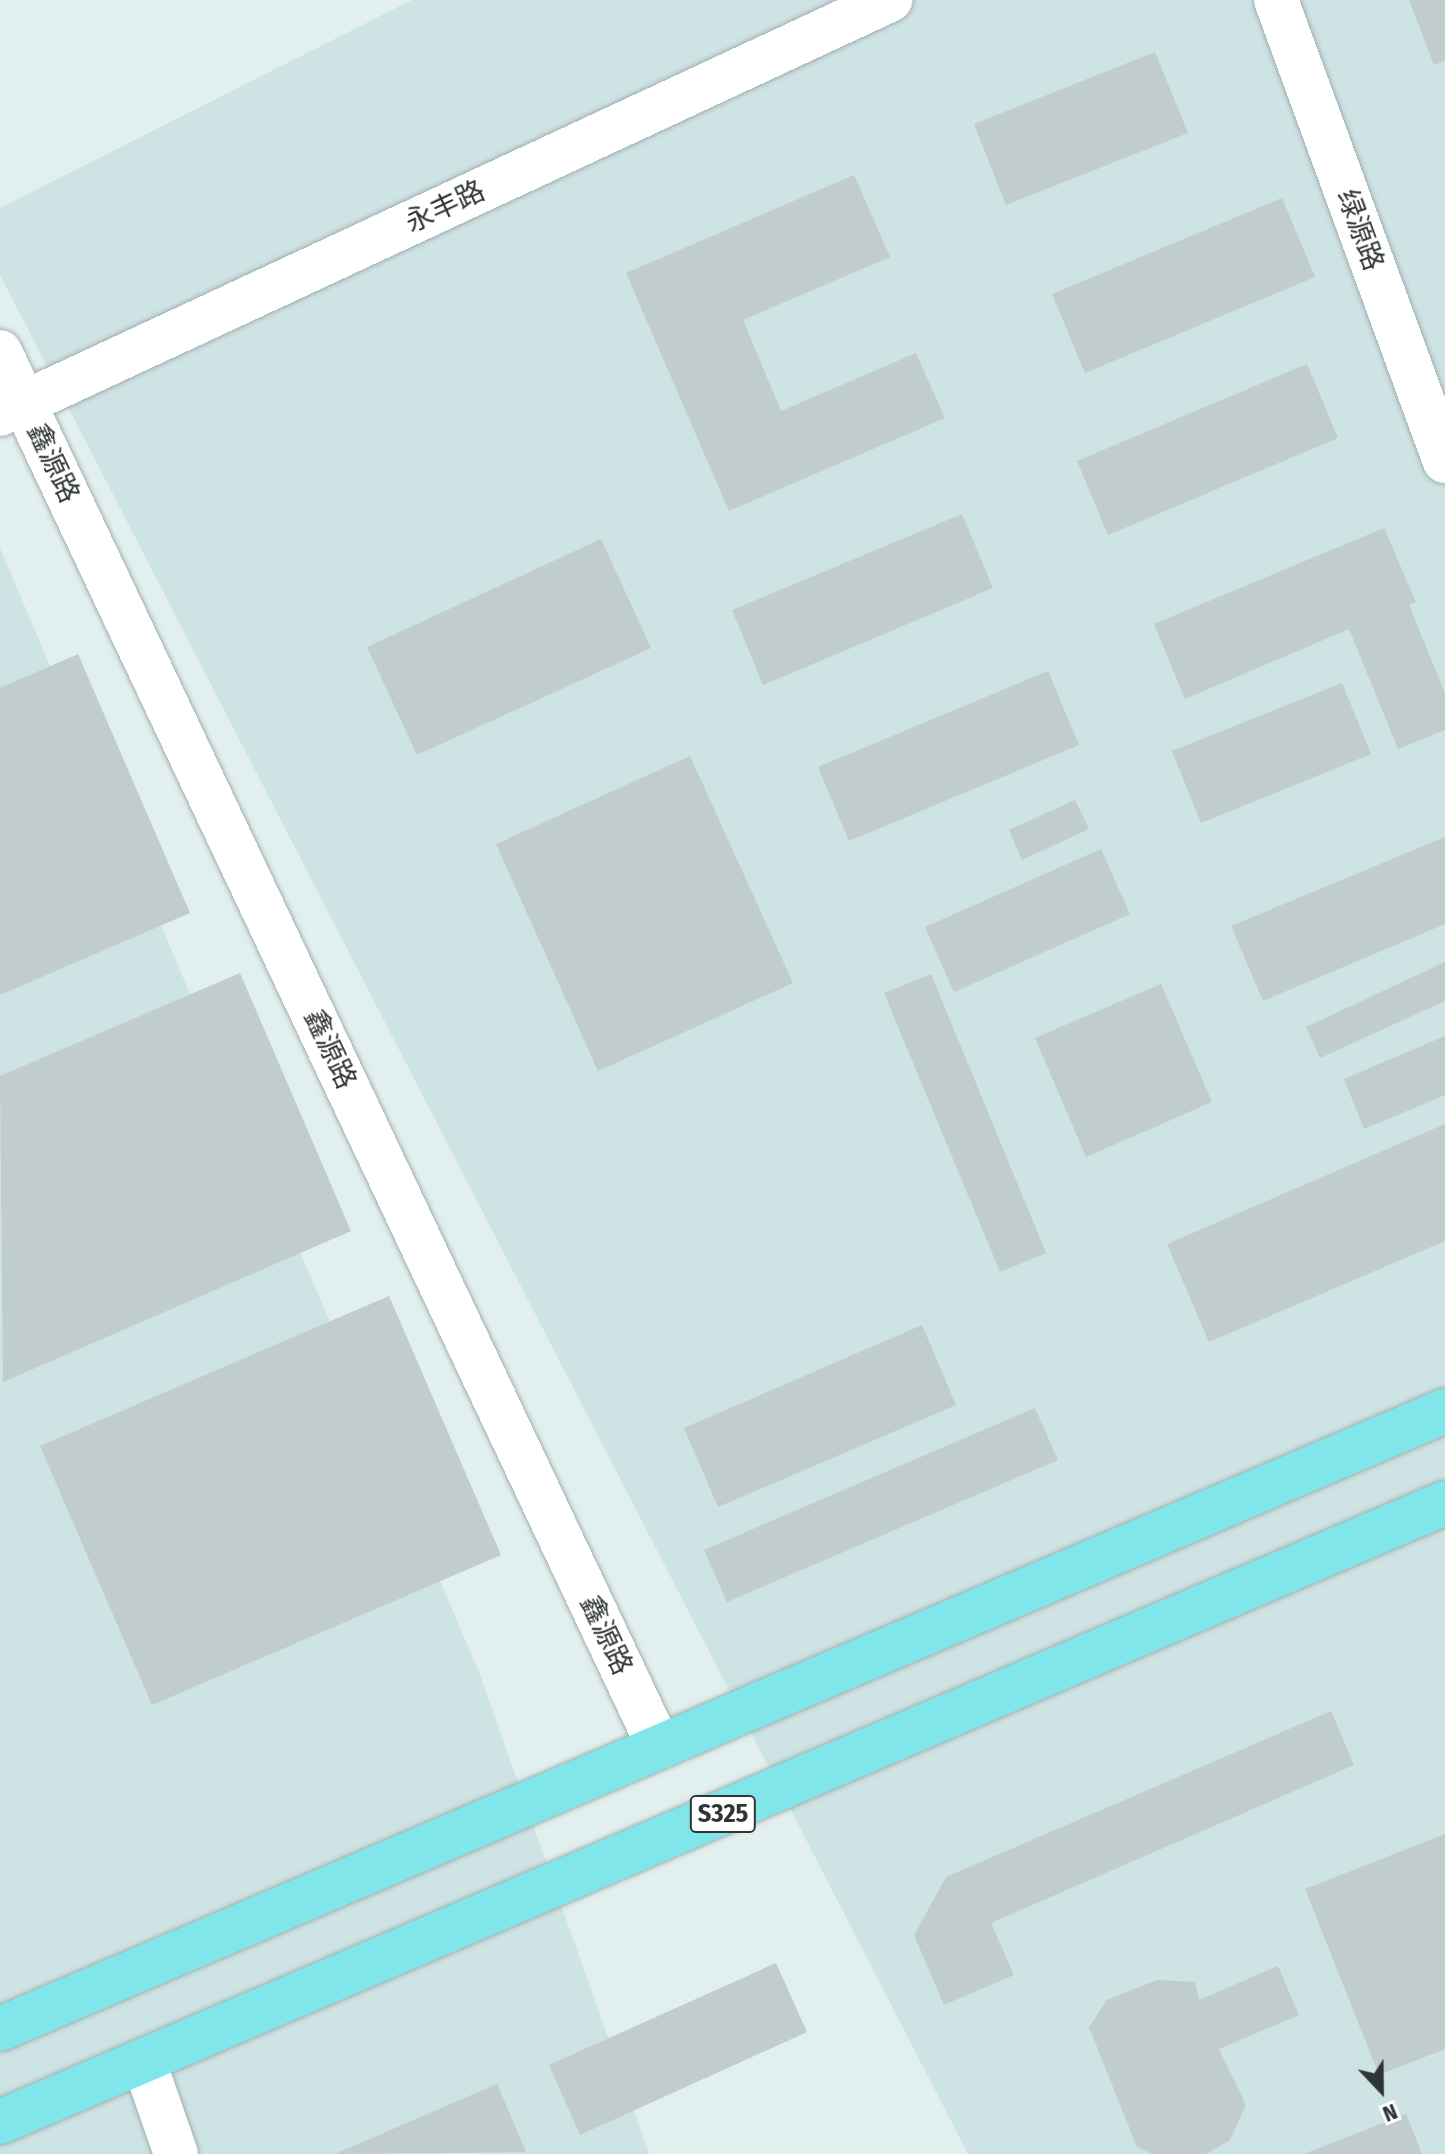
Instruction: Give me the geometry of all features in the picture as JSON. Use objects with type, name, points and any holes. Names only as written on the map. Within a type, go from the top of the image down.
[{"type":"main road","points":[[0,2029],[1445,1411]]},
{"type":"main road","name":"S325","points":[[0,2122],[1445,1503]]},
{"type":"street","name":"永丰路","points":[[12,408],[890,0]]},
{"type":"street","name":"绿源路","points":[[1276,0],[1445,461]]},
{"type":"street","name":"鑫源路","points":[[0,352],[12,408],[659,1747]]},
{"type":"street","points":[[144,2062],[176,2154]]},
{"type":"shaded area","points":[[412,0],[1445,0],[1445,2154],[968,2154],[0,275],[0,208]]},
{"type":"shaded area","points":[[0,548],[479,1672],[649,2154],[0,2154]]},
{"type":"building","points":[[1409,0],[1445,0],[1445,61],[1434,65]]},
{"type":"building","points":[[1155,52],[1188,133],[1006,205],[974,124]]},
{"type":"building","points":[[854,175],[890,257],[743,320],[781,411],[916,353],[945,418],[729,511],[626,273]]},
{"type":"building","points":[[1282,198],[1315,277],[1085,373],[1052,294]]},
{"type":"building","points":[[1307,364],[1338,438],[1108,535],[1077,461]]},
{"type":"building","points":[[962,514],[993,588],[763,685],[732,610]]},
{"type":"building","points":[[1384,528],[1416,602],[1409,605],[1445,693],[1445,730],[1398,749],[1349,629],[1185,699],[1154,624]]},
{"type":"building","points":[[601,539],[651,648],[417,755],[367,647]]},
{"type":"building","points":[[78,654],[190,913],[0,995],[0,688]]},
{"type":"building","points":[[1048,671],[1079,745],[849,841],[818,767]]},
{"type":"building","points":[[1342,683],[1371,754],[1201,823],[1172,751]]},
{"type":"building","points":[[690,756],[793,983],[598,1071],[496,844]]},
{"type":"building","points":[[1075,800],[1089,829],[1022,860],[1009,830]]},
{"type":"building","points":[[1445,837],[1445,924],[1263,1001],[1231,926]]},
{"type":"building","points":[[1101,849],[1130,914],[954,992],[925,927]]},
{"type":"building","points":[[1445,962],[1445,1001],[1320,1058],[1306,1027]]},
{"type":"building","points":[[240,973],[351,1231],[3,1382],[0,1076]]},
{"type":"building","points":[[931,974],[1046,1253],[1000,1272],[884,993]]},
{"type":"building","points":[[1161,984],[1212,1102],[1086,1157],[1035,1038]]},
{"type":"building","points":[[1445,1036],[1445,1095],[1364,1129],[1344,1079]]},
{"type":"building","points":[[1445,1124],[1445,1241],[1209,1342],[1167,1244]]},
{"type":"building","points":[[389,1296],[501,1555],[152,1705],[40,1446]]},
{"type":"building","points":[[922,1325],[956,1405],[718,1507],[684,1428]]},
{"type":"building","points":[[1035,1408],[1058,1460],[727,1602],[704,1550]]},
{"type":"building","points":[[1331,1711],[1354,1765],[991,1923],[1014,1975],[944,2005],[914,1935],[946,1877]]},
{"type":"building","points":[[1445,1834],[1445,2049],[1379,2075],[1305,1889]]},
{"type":"building","points":[[776,1963],[807,2032],[580,2135],[549,2065]]},
{"type":"building","points":[[1278,1966],[1299,2015],[1219,2049],[1246,2105],[1230,2140],[1206,2154],[1152,2154],[1137,2147],[1089,2027],[1107,2000],[1157,1980],[1195,1982],[1199,2000]]},
{"type":"building","points":[[497,2084],[526,2152],[335,2154]]},
{"type":"building","points":[[1406,2114],[1422,2154],[1304,2154]]}]
